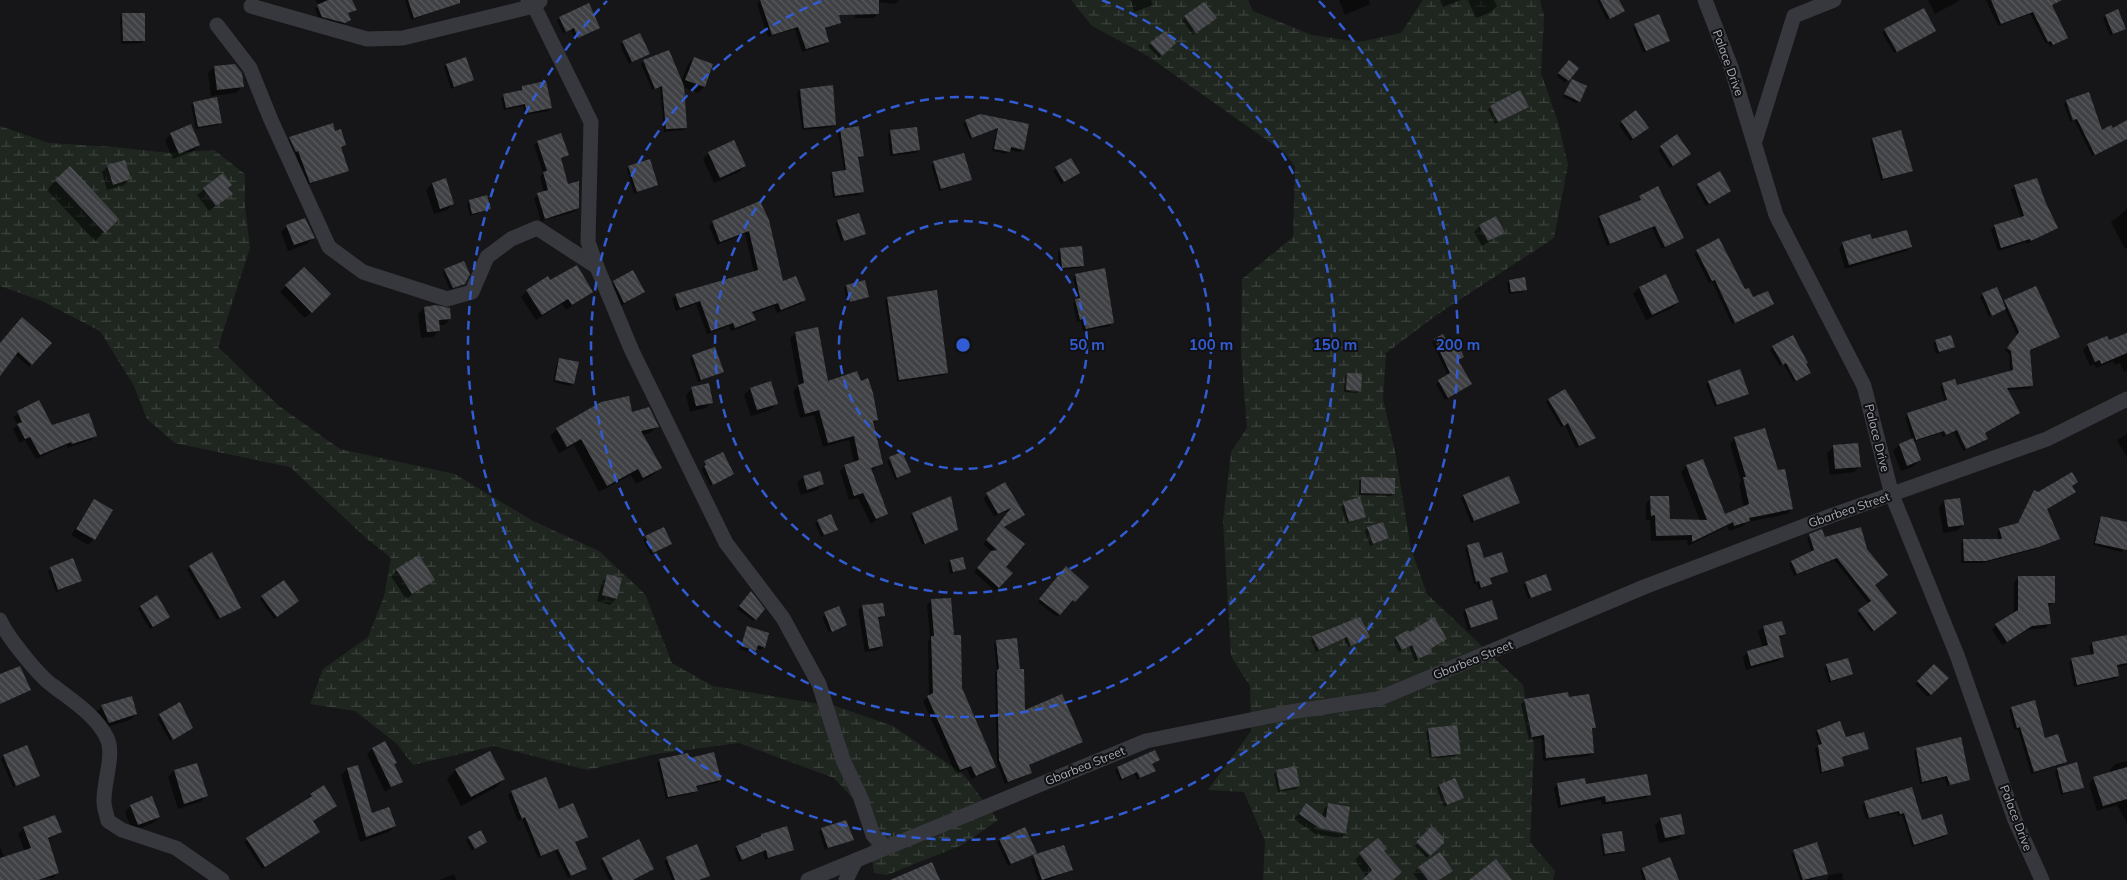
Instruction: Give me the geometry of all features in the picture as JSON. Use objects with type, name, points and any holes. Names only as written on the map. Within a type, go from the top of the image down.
[{"type":"street","name":"Palace Drive","points":[[1705,0],[1731,67],[1776,215],[1812,280],[1864,386],[1892,495],[1957,655],[2015,820],[2042,880]]},
{"type":"street","points":[[1755,141],[1794,16],[1834,0]]},
{"type":"street","points":[[251,6],[367,39],[403,38],[534,2],[591,122],[588,242],[596,267],[609,291],[632,351],[726,543],[783,618],[815,676],[843,760],[860,796],[873,835],[886,848]]},
{"type":"street","points":[[218,25],[250,68],[271,120],[329,248],[363,272],[447,299],[472,292],[487,257],[511,239],[537,228],[596,267]]},
{"type":"street","name":"Gbarbea Street","points":[[808,880],[1146,742],[1290,712],[1378,699],[1644,587],[1833,515],[2047,439],[2127,399]]},
{"type":"street","points":[[0,620],[4,631],[50,684],[69,696],[94,721],[108,739],[107,780],[104,803],[108,821],[122,830],[176,848],[222,880]]},
{"type":"street","points":[[846,880],[856,860]]},
{"type":"green space","points":[[1071,0],[1248,0],[1253,11],[1312,35],[1359,42],[1401,33],[1423,0],[1540,0],[1544,16],[1541,73],[1558,122],[1568,165],[1554,238],[1438,314],[1386,353],[1383,399],[1395,451],[1411,549],[1427,594],[1523,685],[1534,745],[1530,842],[1555,871],[1553,880],[1263,880],[1265,841],[1244,792],[1208,790],[1251,731],[1250,686],[1231,656],[1223,521],[1231,452],[1247,428],[1241,353],[1242,279],[1293,237],[1295,167],[1285,153],[1148,56],[1092,26]]},
{"type":"green space","points":[[0,126],[49,143],[169,153],[214,150],[245,174],[245,207],[250,248],[218,347],[279,406],[340,449],[455,474],[533,521],[599,551],[645,594],[672,663],[713,686],[838,707],[893,726],[963,774],[998,820],[962,845],[887,875],[874,873],[865,812],[834,778],[739,743],[656,754],[587,770],[494,746],[413,765],[397,744],[355,711],[310,704],[323,669],[368,637],[384,596],[391,558],[366,538],[290,467],[175,443],[147,419],[134,386],[100,331],[42,301],[0,286]]},
{"type":"building","points":[[328,0],[352,0],[357,10],[348,13],[351,20],[345,23],[322,17],[317,5]]},
{"type":"building","points":[[408,0],[460,0],[460,3],[414,18]]},
{"type":"building","points":[[760,0],[879,0],[879,14],[839,15],[841,23],[825,28],[829,42],[806,49],[798,27],[772,35]]},
{"type":"building","points":[[1600,0],[1619,0],[1625,11],[1610,19]]},
{"type":"building","points":[[1991,0],[2062,0],[2052,5],[2068,38],[2053,45],[2051,41],[2048,42],[2033,12],[2001,24]]},
{"type":"building","points":[[1204,2],[1217,18],[1196,33],[1184,16]]},
{"type":"building","points":[[589,3],[600,28],[578,38],[574,28],[566,32],[559,17]]},
{"type":"building","points":[[1924,8],[1936,31],[1897,52],[1884,29]]},
{"type":"building","points":[[2118,9],[2126,29],[2113,34],[2105,15]]},
{"type":"building","points":[[122,13],[145,13],[145,41],[123,41]]},
{"type":"building","points":[[1659,14],[1670,41],[1646,51],[1634,24]]},
{"type":"building","points":[[1165,31],[1176,43],[1162,56],[1150,43]]},
{"type":"building","points":[[640,33],[650,54],[632,62],[622,41]]},
{"type":"building","points":[[669,50],[684,86],[687,128],[666,129],[662,86],[655,89],[643,60]]},
{"type":"building","points":[[466,57],[474,80],[454,87],[446,64]]},
{"type":"building","points":[[694,57],[713,64],[705,87],[685,80]]},
{"type":"building","points":[[1569,60],[1579,68],[1569,81],[1558,73]]},
{"type":"building","points":[[235,64],[242,73],[244,87],[217,90],[214,66]]},
{"type":"building","points":[[1572,79],[1587,86],[1580,102],[1564,94]]},
{"type":"building","points":[[546,81],[552,108],[527,113],[525,104],[506,108],[503,94],[522,90],[522,86]]},
{"type":"building","points":[[833,85],[836,125],[804,128],[800,89]]},
{"type":"building","points":[[1520,90],[1529,107],[1498,122],[1490,106]]},
{"type":"building","points":[[2089,92],[2102,130],[2111,125],[2113,128],[2127,120],[2127,139],[2095,155],[2077,119],[2073,120],[2066,100]]},
{"type":"building","points":[[217,97],[222,123],[198,127],[193,102]]},
{"type":"building","points":[[1636,110],[1649,128],[1633,139],[1621,121]]},
{"type":"building","points":[[980,114],[1029,124],[1024,150],[1011,147],[1010,152],[994,149],[998,128],[972,138],[965,120]]},
{"type":"building","points":[[333,123],[335,131],[341,129],[346,145],[341,147],[349,171],[310,183],[298,151],[296,152],[289,137]]},
{"type":"building","points":[[191,124],[200,145],[179,154],[170,133]]},
{"type":"building","points":[[859,126],[864,156],[858,157],[864,192],[835,196],[832,172],[846,170],[840,129]]},
{"type":"building","points":[[917,127],[920,150],[893,154],[890,130]]},
{"type":"building","points":[[1901,130],[1913,171],[1883,179],[1872,138]]},
{"type":"building","points":[[561,133],[569,155],[561,158],[568,184],[579,181],[579,208],[545,219],[537,193],[548,190],[543,172],[547,171],[537,141]]},
{"type":"building","points":[[1677,134],[1691,154],[1673,166],[1660,146]]},
{"type":"building","points":[[734,140],[746,166],[720,178],[708,152]]},
{"type":"building","points":[[964,153],[972,180],[941,189],[933,161]]},
{"type":"building","points":[[1071,158],[1080,173],[1064,182],[1055,167]]},
{"type":"building","points":[[650,159],[658,185],[637,192],[628,166]]},
{"type":"building","points":[[125,160],[131,179],[113,185],[107,165]]},
{"type":"building","points":[[70,166],[119,219],[105,233],[55,180]]},
{"type":"building","points":[[1720,171],[1731,191],[1709,204],[1697,184]]},
{"type":"building","points":[[223,173],[232,185],[228,188],[233,194],[216,206],[203,188]]},
{"type":"building","points":[[446,178],[454,204],[440,209],[432,183]]},
{"type":"building","points":[[2037,178],[2045,201],[2058,228],[2031,241],[2030,239],[2001,248],[1994,225],[2024,216],[2014,185]]},
{"type":"building","points":[[1658,186],[1684,238],[1665,247],[1655,226],[1610,244],[1599,216],[1641,200],[1639,196]]},
{"type":"building","points":[[487,195],[491,209],[472,214],[469,200]]},
{"type":"building","points":[[760,201],[769,220],[783,281],[796,276],[806,300],[781,310],[778,303],[752,312],[756,320],[735,328],[733,323],[711,331],[700,301],[680,308],[675,294],[758,270],[749,231],[720,242],[712,221]]},
{"type":"building","points":[[859,213],[866,234],[844,241],[837,220]]},
{"type":"building","points":[[1496,216],[1505,233],[1488,241],[1479,225]]},
{"type":"building","points":[[305,218],[315,238],[294,245],[286,225]]},
{"type":"building","points":[[1907,230],[1912,247],[1849,265],[1842,242],[1870,234],[1872,239]]},
{"type":"building","points":[[1719,238],[1745,289],[1749,288],[1753,297],[1768,291],[1774,304],[1735,323],[1715,280],[1712,281],[1696,250]]},
{"type":"building","points":[[1082,246],[1084,266],[1062,268],[1060,248]]},
{"type":"building","points":[[464,261],[470,274],[465,284],[453,288],[444,269]]},
{"type":"building","points":[[577,265],[593,292],[572,305],[568,299],[542,315],[526,290],[548,276],[550,280]]},
{"type":"building","points":[[304,267],[331,294],[312,313],[285,285]]},
{"type":"building","points":[[1105,268],[1114,323],[1086,329],[1083,319],[1080,320],[1075,299],[1080,298],[1075,274]]},
{"type":"building","points":[[633,270],[645,292],[624,303],[613,281]]},
{"type":"building","points":[[1666,274],[1679,302],[1652,315],[1639,287]]},
{"type":"building","points":[[1525,277],[1527,290],[1511,292],[1509,280]]},
{"type":"building","points":[[865,280],[869,297],[850,302],[846,285]]},
{"type":"building","points":[[2036,286],[2060,337],[2030,350],[2033,386],[2007,388],[2020,413],[1985,433],[1988,439],[1966,449],[1957,430],[1946,435],[1944,431],[1916,440],[1907,413],[1947,400],[1942,383],[1955,379],[1957,385],[2013,370],[2011,351],[2007,348],[2019,332],[2004,300]]},
{"type":"building","points":[[1997,287],[2006,309],[1992,316],[1982,293]]},
{"type":"building","points":[[937,290],[948,373],[899,380],[887,297]]},
{"type":"building","points":[[436,305],[450,308],[451,319],[439,320],[440,331],[427,332],[424,307]]},
{"type":"building","points":[[22,317],[52,343],[32,365],[18,352],[0,376],[0,343]]},
{"type":"building","points":[[818,327],[828,381],[857,371],[861,381],[868,378],[873,393],[878,420],[873,421],[883,464],[871,468],[888,514],[876,519],[863,493],[854,496],[844,465],[859,460],[854,436],[828,443],[819,410],[805,414],[798,385],[804,383],[795,332]]},
{"type":"building","points":[[2127,333],[2127,353],[2101,364],[2100,360],[2095,362],[2087,344],[2107,336],[2109,340]]},
{"type":"building","points":[[1443,334],[1449,345],[1457,342],[1464,357],[1458,360],[1472,384],[1448,398],[1438,380],[1450,373],[1434,339]]},
{"type":"building","points":[[1793,335],[1808,363],[1806,364],[1811,373],[1796,381],[1786,363],[1783,365],[1772,346]]},
{"type":"building","points":[[1951,335],[1955,347],[1939,352],[1935,340]]},
{"type":"building","points":[[715,347],[724,372],[701,380],[692,355]]},
{"type":"building","points":[[559,358],[579,362],[574,384],[555,380]]},
{"type":"building","points":[[1740,369],[1749,394],[1717,405],[1708,381]]},
{"type":"building","points":[[1347,373],[1362,374],[1361,391],[1346,390]]},
{"type":"building","points":[[771,381],[778,404],[757,410],[750,388]]},
{"type":"building","points":[[709,383],[713,403],[696,406],[691,387]]},
{"type":"building","points":[[1565,389],[1596,438],[1579,446],[1568,423],[1564,426],[1548,399]]},
{"type":"building","points":[[629,396],[632,412],[649,407],[659,427],[641,431],[662,468],[643,478],[638,469],[607,486],[581,439],[567,447],[556,428],[601,402]]},
{"type":"building","points":[[39,400],[52,425],[89,413],[97,436],[72,444],[71,442],[40,455],[30,437],[25,439],[17,424],[22,422],[17,411]]},
{"type":"building","points":[[1765,428],[1778,470],[1785,469],[1793,509],[1749,518],[1750,521],[1734,526],[1733,522],[1692,542],[1692,535],[1656,536],[1655,515],[1651,516],[1650,496],[1669,496],[1670,519],[1707,520],[1686,465],[1703,459],[1725,514],[1749,504],[1743,477],[1746,477],[1734,437]]},
{"type":"building","points":[[1913,438],[1921,460],[1907,466],[1899,444]]},
{"type":"building","points":[[1858,443],[1861,467],[1835,469],[1833,445]]},
{"type":"building","points":[[723,452],[734,474],[713,485],[704,466],[706,465],[704,461]]},
{"type":"building","points":[[902,452],[911,472],[897,478],[889,457]]},
{"type":"building","points":[[820,471],[824,484],[807,490],[803,476]]},
{"type":"building","points":[[2072,472],[2078,482],[2072,486],[2076,492],[2047,509],[2060,539],[2039,547],[1986,561],[1964,561],[1963,539],[2002,539],[1999,528],[2018,523],[2034,490],[2038,492]]},
{"type":"building","points":[[1509,476],[1520,503],[1474,521],[1463,495]]},
{"type":"building","points":[[1361,477],[1395,478],[1395,494],[1361,493]]},
{"type":"building","points":[[1005,482],[1025,515],[1004,527],[1025,544],[1006,567],[1013,573],[999,588],[977,568],[991,551],[997,550],[986,540],[1011,508],[998,514],[986,493]]},
{"type":"building","points":[[951,496],[958,530],[925,544],[912,513]]},
{"type":"building","points":[[1360,497],[1366,517],[1349,522],[1343,502]]},
{"type":"building","points":[[1960,498],[1964,525],[1948,527],[1944,500]]},
{"type":"building","points":[[94,499],[113,510],[95,540],[76,529]]},
{"type":"building","points":[[831,514],[838,530],[824,535],[817,520]]},
{"type":"building","points":[[2101,516],[2127,522],[2127,550],[2095,543]]},
{"type":"building","points":[[1383,522],[1389,538],[1373,544],[1367,527]]},
{"type":"building","points":[[664,527],[672,544],[653,553],[645,536]]},
{"type":"building","points":[[1861,527],[1867,549],[1888,575],[1875,585],[1897,613],[1874,631],[1858,610],[1871,601],[1837,558],[1797,574],[1791,561],[1814,550],[1809,534],[1822,529],[1825,537]]},
{"type":"building","points":[[1479,542],[1484,558],[1502,552],[1508,572],[1490,578],[1492,584],[1481,588],[1479,581],[1476,582],[1467,545]]},
{"type":"building","points":[[212,552],[241,608],[220,618],[189,566]]},
{"type":"building","points":[[419,555],[435,580],[412,594],[396,569]]},
{"type":"building","points":[[963,557],[966,569],[953,572],[950,560]]},
{"type":"building","points":[[73,558],[82,581],[58,590],[50,567]]},
{"type":"building","points":[[1066,566],[1089,587],[1075,602],[1073,600],[1060,615],[1039,599]]},
{"type":"building","points":[[607,574],[622,578],[617,599],[602,595]]},
{"type":"building","points":[[1546,574],[1552,590],[1531,598],[1525,582]]},
{"type":"building","points":[[2018,576],[2055,576],[2055,603],[2048,603],[2051,624],[2032,626],[2007,642],[1995,624],[2018,610]]},
{"type":"building","points":[[284,580],[299,601],[277,617],[261,596]]},
{"type":"building","points":[[751,591],[765,609],[756,620],[739,606]]},
{"type":"building","points":[[157,595],[170,617],[153,627],[140,606]]},
{"type":"building","points":[[951,598],[954,635],[961,635],[962,688],[996,767],[976,776],[971,766],[960,770],[927,696],[933,693],[931,636],[934,636],[931,599]]},
{"type":"building","points":[[1492,600],[1498,619],[1471,628],[1465,609]]},
{"type":"building","points":[[883,603],[885,616],[878,617],[883,646],[869,649],[862,605]]},
{"type":"building","points":[[839,606],[847,625],[832,632],[824,612]]},
{"type":"building","points":[[1360,617],[1370,637],[1351,646],[1347,637],[1319,650],[1312,636]]},
{"type":"building","points":[[1434,617],[1447,639],[1430,649],[1431,653],[1418,659],[1412,645],[1402,650],[1395,637],[1408,630],[1410,632]]},
{"type":"building","points":[[1782,621],[1786,634],[1779,636],[1784,657],[1751,666],[1747,651],[1768,645],[1763,626]]},
{"type":"building","points":[[747,626],[769,633],[765,648],[758,645],[756,651],[741,646]]},
{"type":"building","points":[[2127,635],[2127,663],[2117,665],[2119,676],[2077,685],[2071,658],[2094,654],[2092,642]]},
{"type":"building","points":[[1017,638],[1020,669],[1024,669],[1025,710],[1062,694],[1083,742],[1029,765],[1032,773],[1008,782],[999,760],[997,670],[999,669],[996,640]]},
{"type":"building","points":[[1848,658],[1853,674],[1831,681],[1826,664]]},
{"type":"building","points":[[1934,664],[1949,678],[1931,695],[1917,681]]},
{"type":"building","points":[[20,666],[31,690],[0,704],[0,674]]},
{"type":"building","points":[[1568,692],[1569,697],[1589,694],[1596,728],[1592,728],[1594,753],[1546,758],[1544,735],[1532,737],[1524,699]]},
{"type":"building","points":[[132,696],[137,714],[109,723],[101,705]]},
{"type":"building","points":[[2035,700],[2045,738],[2058,734],[2067,762],[2034,772],[2020,727],[2017,728],[2011,707]]},
{"type":"building","points":[[180,702],[193,728],[173,740],[159,714]]},
{"type":"building","points":[[1840,721],[1846,737],[1864,732],[1869,749],[1842,757],[1844,766],[1822,772],[1818,745],[1822,744],[1817,730]]},
{"type":"building","points":[[1457,725],[1461,754],[1432,757],[1428,728]]},
{"type":"building","points":[[1961,737],[1970,780],[1950,785],[1947,776],[1922,782],[1916,748]]},
{"type":"building","points":[[385,741],[397,763],[394,764],[403,782],[391,787],[372,748]]},
{"type":"building","points":[[27,745],[40,776],[16,786],[3,755]]},
{"type":"building","points":[[1155,750],[1160,760],[1152,764],[1156,771],[1140,778],[1137,772],[1122,779],[1117,767]]},
{"type":"building","points":[[490,751],[505,779],[471,797],[455,769]]},
{"type":"building","points":[[714,752],[721,780],[696,786],[698,791],[668,797],[659,759],[688,753],[690,758]]},
{"type":"building","points":[[2077,762],[2084,788],[2063,793],[2057,768]]},
{"type":"building","points":[[197,763],[208,796],[184,804],[174,770]]},
{"type":"building","points":[[358,765],[372,813],[389,807],[396,826],[366,837],[347,768]]},
{"type":"building","points":[[1296,766],[1300,786],[1280,790],[1276,770]]},
{"type":"building","points":[[2127,767],[2127,799],[2103,806],[2093,777]]},
{"type":"building","points":[[1647,774],[1651,795],[1606,802],[1605,796],[1561,805],[1557,783],[1585,778],[1586,784]]},
{"type":"building","points":[[546,777],[559,809],[573,803],[588,837],[575,842],[587,869],[571,876],[558,849],[541,856],[525,817],[522,819],[511,791]]},
{"type":"building","points":[[1455,778],[1464,798],[1447,805],[1439,785]]},
{"type":"building","points":[[324,785],[337,806],[313,821],[320,832],[265,867],[246,838],[312,796],[310,794]]},
{"type":"building","points":[[1912,787],[1922,820],[1942,814],[1948,834],[1914,845],[1904,813],[1900,814],[1899,811],[1869,818],[1864,801]]},
{"type":"building","points":[[152,796],[160,817],[138,825],[130,805]]},
{"type":"building","points":[[1306,803],[1326,818],[1328,803],[1350,807],[1346,832],[1348,834],[1319,828],[1299,814]]},
{"type":"building","points":[[1681,814],[1685,834],[1665,838],[1660,818]]},
{"type":"building","points":[[55,815],[62,832],[48,838],[59,873],[38,880],[0,880],[0,858],[31,848],[23,827]]},
{"type":"building","points":[[846,820],[854,840],[828,848],[821,828]]},
{"type":"building","points":[[787,826],[794,850],[768,858],[766,850],[742,860],[736,846],[761,836],[761,834]]},
{"type":"building","points":[[1432,826],[1444,838],[1444,843],[1430,856],[1416,842]]},
{"type":"building","points":[[1025,827],[1037,853],[1011,864],[999,839]]},
{"type":"building","points":[[481,830],[487,842],[475,849],[468,837]]},
{"type":"building","points":[[1622,831],[1625,851],[1605,854],[1602,834]]},
{"type":"building","points":[[1378,838],[1387,849],[1384,851],[1402,872],[1393,880],[1362,880],[1372,870],[1359,853]]},
{"type":"building","points":[[639,839],[654,869],[633,880],[613,880],[602,858]]},
{"type":"building","points":[[1817,842],[1828,874],[1803,880],[1793,850]]},
{"type":"building","points":[[697,844],[710,876],[699,880],[675,880],[666,857]]},
{"type":"building","points":[[1064,845],[1073,870],[1042,880],[1033,855]]},
{"type":"building","points":[[1440,852],[1453,871],[1439,880],[1428,880],[1418,867]]},
{"type":"building","points":[[1670,857],[1679,880],[1646,880],[1642,868]]},
{"type":"building","points":[[1496,859],[1512,880],[1469,880]]},
{"type":"building","points":[[932,862],[940,880],[890,880]]}]
